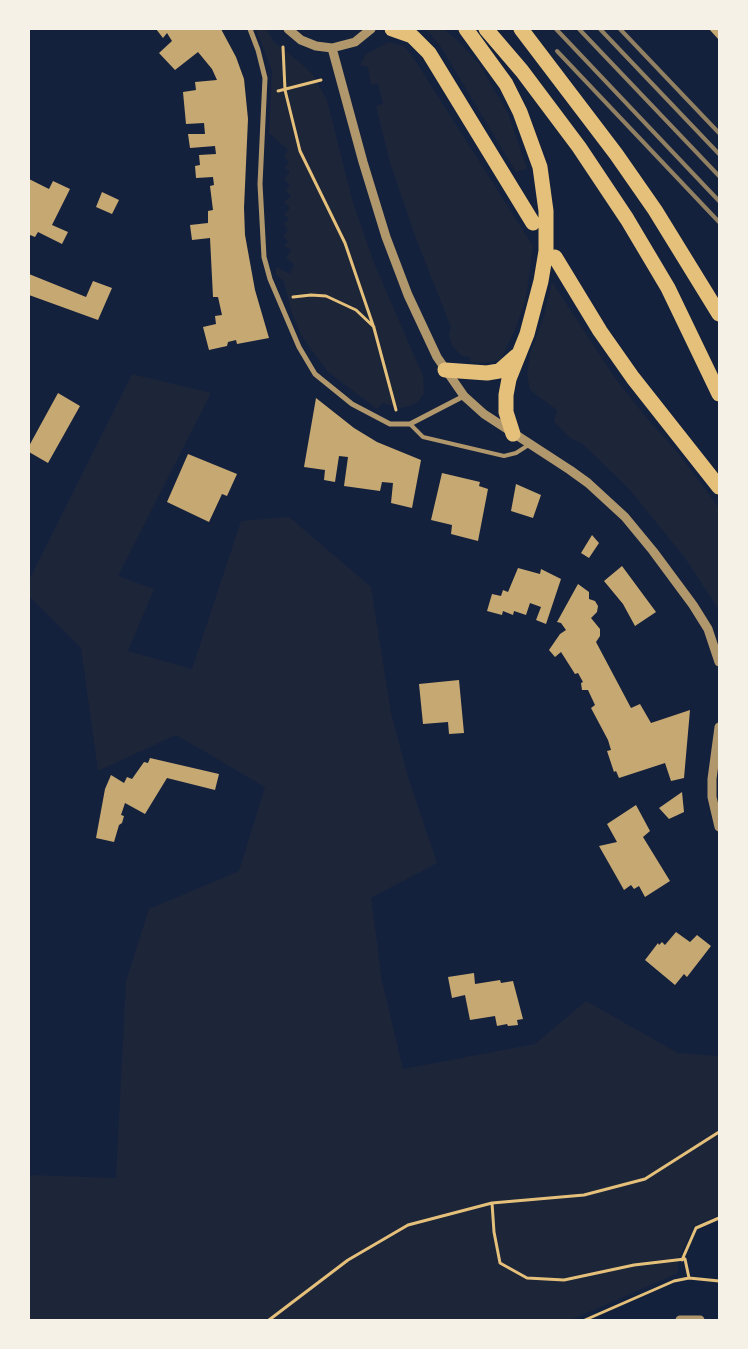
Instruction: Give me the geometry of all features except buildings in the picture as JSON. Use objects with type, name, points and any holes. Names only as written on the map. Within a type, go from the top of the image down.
[{"type":"highway","points":[[392,29],[412,36],[429,53],[534,222]]},
{"type":"highway","points":[[466,29],[506,84],[520,112],[540,167],[546,210],[546,251],[541,281],[527,334],[509,379],[506,395],[506,412],[513,434]]},
{"type":"highway","points":[[486,29],[579,147],[627,219],[668,288],[719,394]]},
{"type":"highway","points":[[521,29],[616,154],[655,210],[719,314]]},
{"type":"highway","points":[[555,257],[600,331],[633,378],[719,487]]},
{"type":"highway","points":[[445,370],[476,374],[499,371],[519,354]]},
{"type":"street","points":[[250,29],[258,50],[264,78],[260,184],[264,257],[278,299],[299,348],[315,374],[352,404],[390,424],[410,424],[464,396]]},
{"type":"street","points":[[288,29],[300,40],[316,46],[332,48],[355,42],[371,29]]},
{"type":"street","points":[[332,48],[363,162],[386,237],[408,295],[445,370],[464,396],[484,414],[588,483],[639,533],[693,605],[708,629],[719,662]]},
{"type":"street","points":[[719,727],[712,779],[712,797],[719,827]]},
{"type":"street","points":[[680,1320],[700,1320]]},
{"type":"lane","points":[[410,424],[423,436],[504,456],[516,453],[530,444]]},
{"type":"path","points":[[280,40],[283,44],[285,90],[300,151],[345,243],[374,328],[397,411],[390,424]]},
{"type":"path","points":[[272,92],[321,80]]},
{"type":"path","points":[[278,299],[311,295],[326,296],[356,310],[374,328]]},
{"type":"path","points":[[269,1320],[348,1260],[408,1225],[492,1203],[584,1195],[645,1179],[719,1132]]},
{"type":"path","points":[[492,1203],[494,1232],[500,1264],[527,1278],[564,1280],[634,1265],[685,1259],[689,1278]]},
{"type":"path","points":[[682,1260],[696,1228],[719,1218]]},
{"type":"path","points":[[585,1320],[674,1281],[689,1278],[719,1281]]},
{"type":"shaded area","points":[[256,29],[266,29],[274,42],[313,75],[327,100],[352,199],[374,263],[423,376],[424,393],[419,401],[410,406],[400,408],[382,403],[377,409],[328,372],[301,335],[292,314],[284,281],[276,274],[276,267],[290,274],[294,264],[286,258],[291,250],[284,246],[288,241],[283,236],[288,230],[284,224],[289,219],[284,214],[290,208],[284,202],[291,196],[286,191],[290,185],[284,179],[290,172],[285,168],[289,162],[284,156],[288,150],[269,133],[272,71]]},
{"type":"shaded area","points":[[426,29],[445,30],[479,64],[508,113],[527,169],[516,172],[441,47]]},
{"type":"shaded area","points":[[389,42],[403,46],[411,54],[533,246],[526,298],[515,330],[500,360],[481,363],[471,362],[470,357],[462,356],[452,346],[449,334],[451,327],[418,244],[391,166],[376,106],[383,104],[378,84],[371,85],[368,67],[360,65],[366,54]]},
{"type":"shaded area","points":[[552,282],[615,378],[649,421],[679,454],[719,508],[719,610],[685,558],[630,490],[583,444],[569,437],[554,421],[557,410],[530,390],[527,375],[530,354],[544,316]]},
{"type":"shaded area","points":[[132,374],[211,393],[118,576],[154,589],[128,651],[192,669],[241,521],[289,517],[371,587],[391,713],[408,777],[437,863],[371,898],[382,981],[403,1069],[535,1044],[586,1001],[678,1053],[719,1056],[719,1215],[694,1226],[678,1259],[678,1273],[571,1320],[29,1320],[29,1175],[116,1178],[126,981],[149,909],[239,871],[265,787],[176,735],[98,771],[81,648],[29,596],[29,580]]},
{"type":"railway","points":[[556,29],[719,201]]},
{"type":"railway","points":[[579,29],[719,176]]},
{"type":"railway","points":[[600,29],[719,154]]},
{"type":"railway","points":[[620,29],[719,133]]},
{"type":"railway","points":[[557,51],[719,222]]}]
